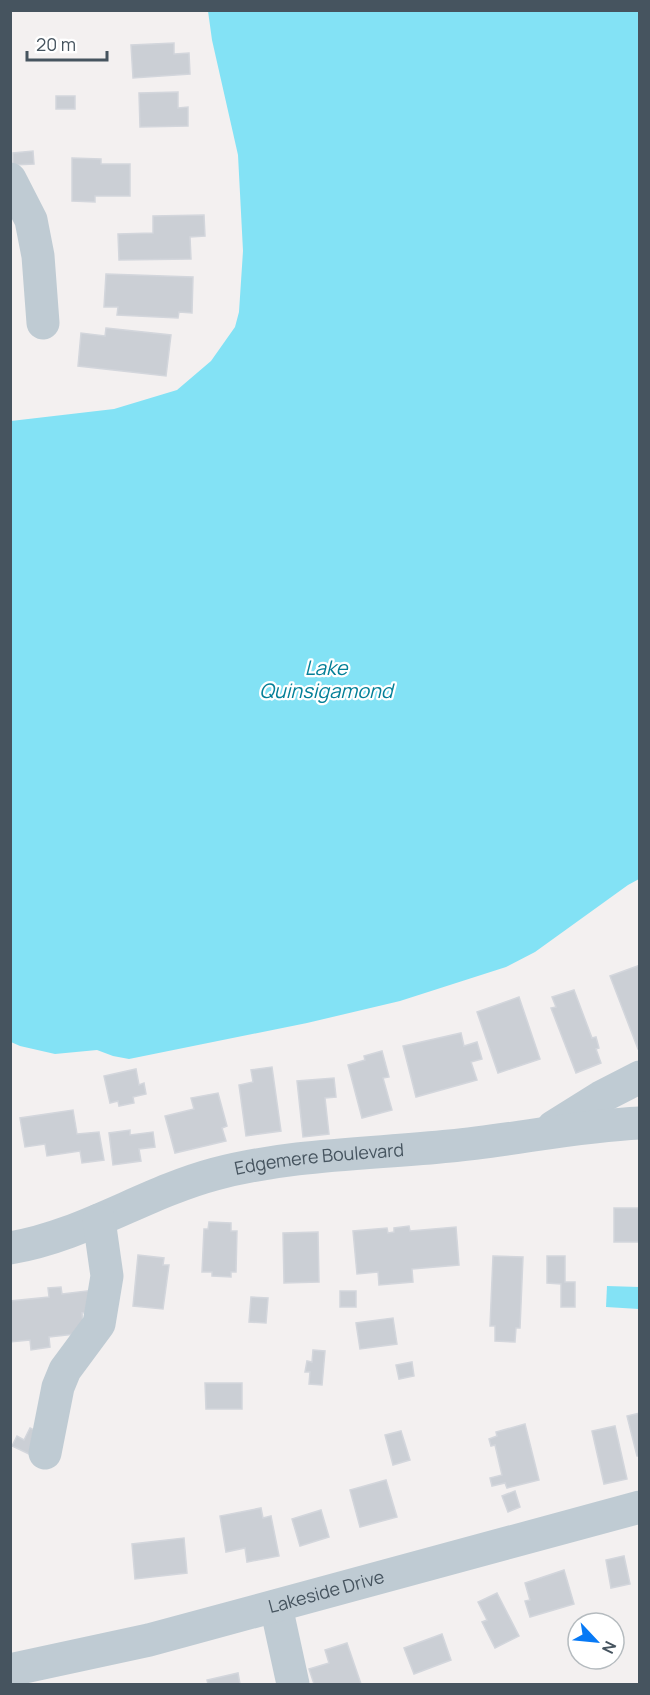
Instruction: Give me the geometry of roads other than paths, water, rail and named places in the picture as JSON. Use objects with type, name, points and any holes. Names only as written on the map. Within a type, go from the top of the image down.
[{"type":"street","points":[[10,179],[31,220],[38,256],[43,323]]},
{"type":"street","points":[[543,1133],[601,1097],[639,1077]]},
{"type":"street","name":"Edgemere Boulevard","points":[[10,1248],[51,1238],[99,1220],[148,1197],[213,1175],[246,1167],[286,1160],[495,1141],[567,1129],[639,1123]]},
{"type":"street","points":[[45,1453],[58,1387],[65,1370],[99,1324],[107,1276],[99,1220]]},
{"type":"street","name":"Lakeside Drive","points":[[10,1670],[149,1640],[639,1507]]},
{"type":"street","points":[[276,1606],[293,1684]]},
{"type":"water","name":"Lake Quinsigamond","points":[[208,11],[639,11],[639,879],[535,952],[506,967],[400,1001],[307,1023],[129,1059],[97,1050],[55,1054],[11,1042],[11,421],[114,409],[177,390],[211,361],[235,327],[239,312],[243,251],[238,155],[212,40]]},
{"type":"water","points":[[607,1286],[639,1287],[639,1309],[606,1307]]}]
